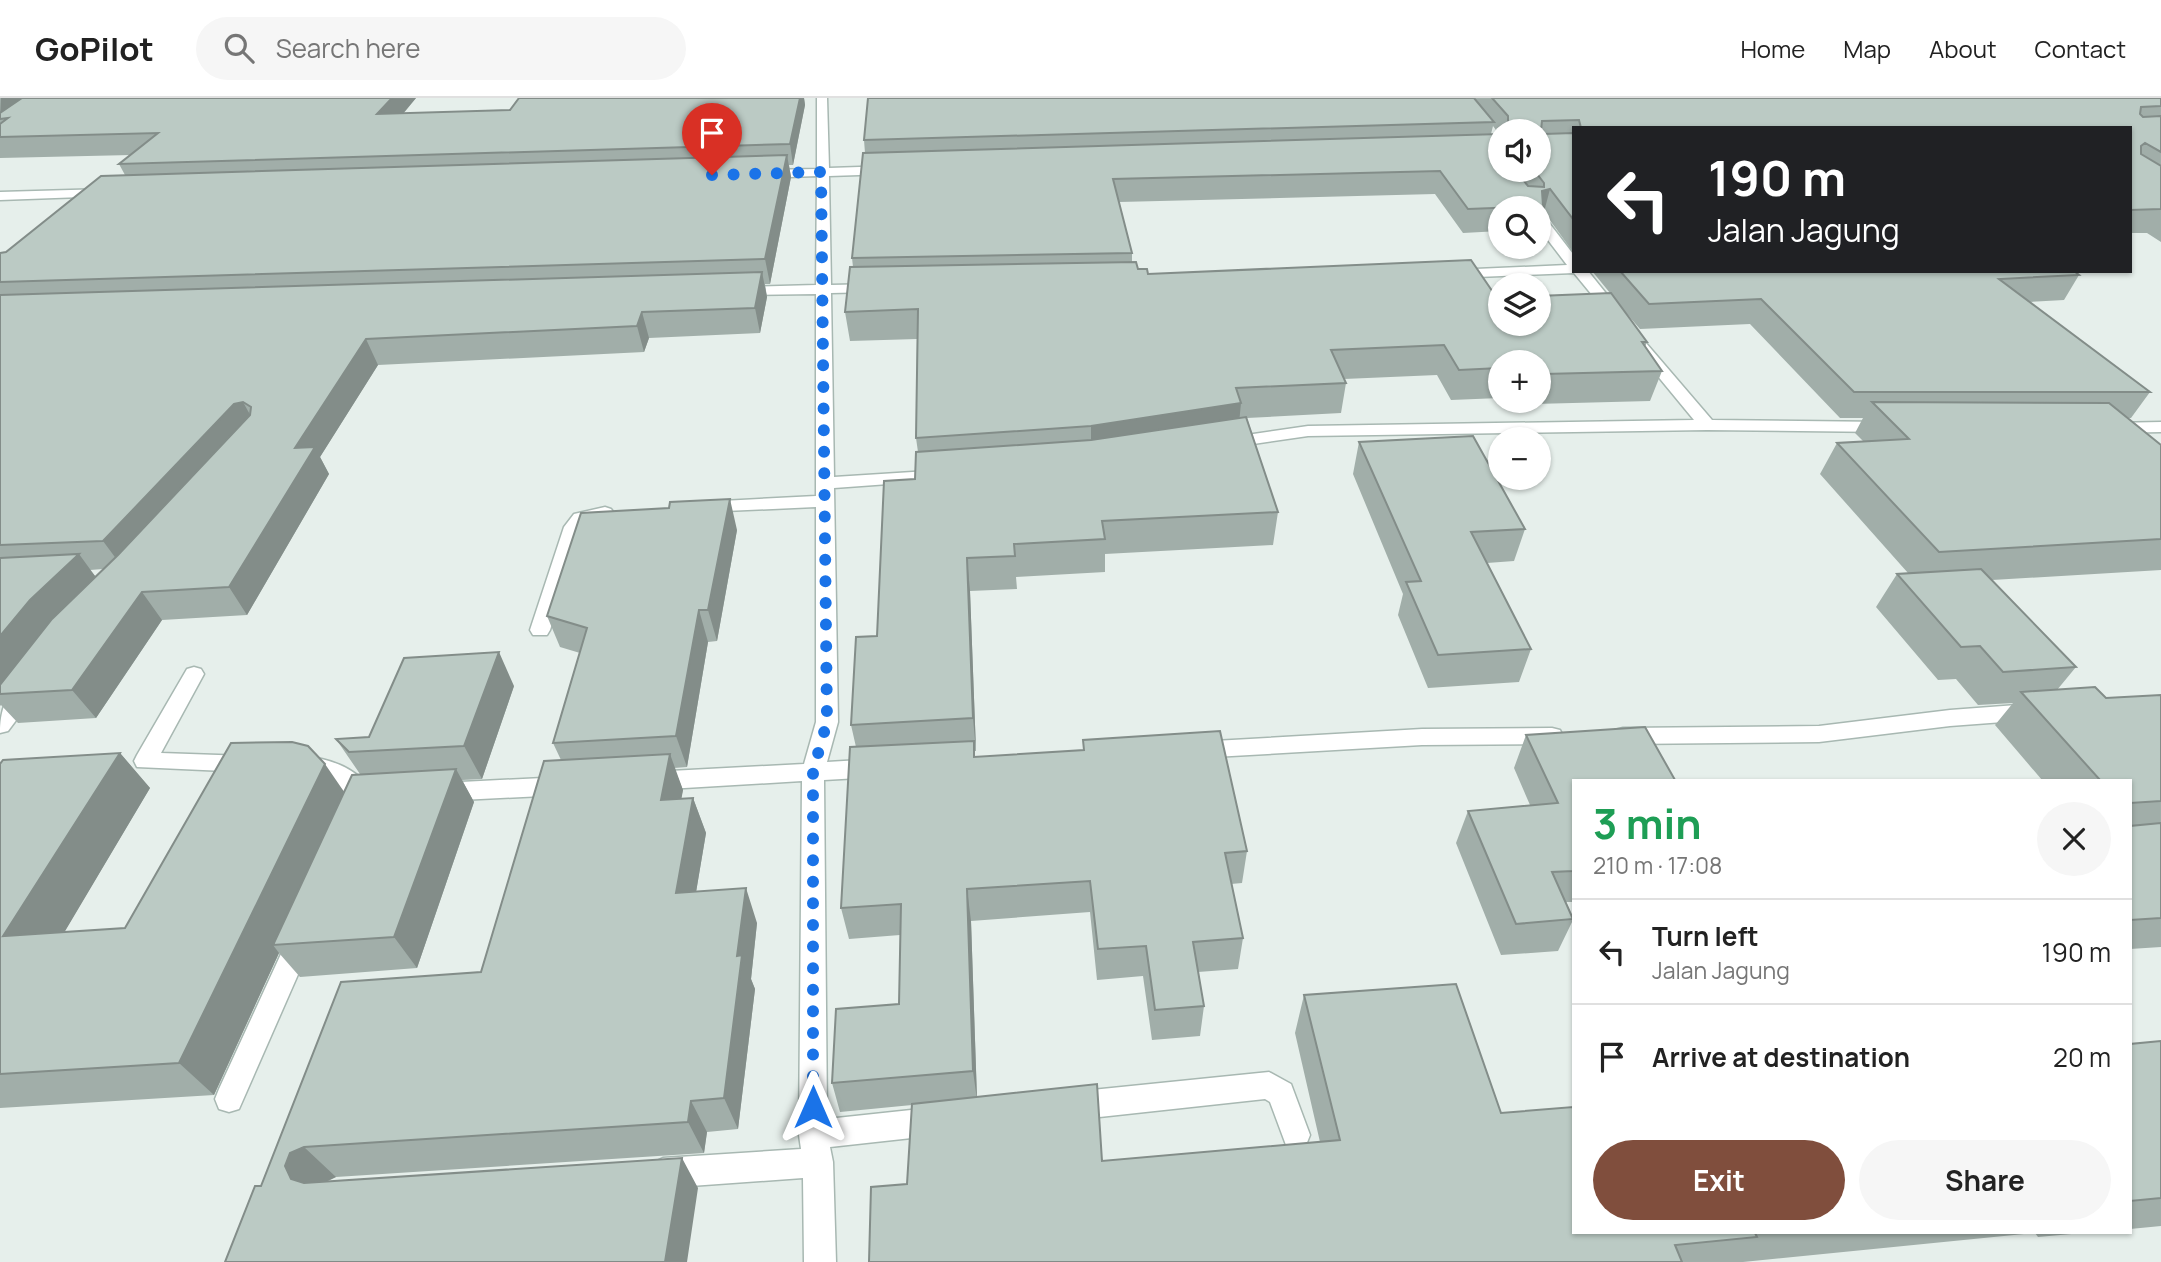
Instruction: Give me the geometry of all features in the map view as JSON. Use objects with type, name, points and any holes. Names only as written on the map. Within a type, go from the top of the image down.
[{"type":"street","points":[[817,99],[823,289],[827,722],[813,771],[815,1149],[820,1262]]},
{"type":"street","points":[[752,174],[903,170]]},
{"type":"street","points":[[0,196],[125,193]]},
{"type":"street","points":[[1551,234],[1572,261]]},
{"type":"street","points":[[1437,274],[1572,261]]},
{"type":"street","points":[[1582,273],[1707,425]]},
{"type":"street","points":[[725,292],[890,288]]},
{"type":"street","points":[[1215,445],[1308,431],[1707,425],[1901,427]]},
{"type":"street","points":[[2095,429],[2161,427]]},
{"type":"street","points":[[691,508],[958,474]]},
{"type":"street","points":[[540,630],[573,527],[586,516],[624,512]]},
{"type":"street","points":[[0,725],[41,672]]},
{"type":"street","points":[[145,761],[194,674]]},
{"type":"street","points":[[1600,736],[1819,734],[1950,718],[2056,710]]},
{"type":"street","points":[[1172,751],[1422,737],[1572,736]]},
{"type":"street","points":[[117,762],[317,766],[342,773],[364,797]]},
{"type":"street","points":[[622,782],[896,767]]},
{"type":"street","points":[[418,794],[582,785]]},
{"type":"street","points":[[364,797],[391,795]]},
{"type":"street","points":[[353,822],[364,797]]},
{"type":"street","points":[[229,1099],[308,923]]},
{"type":"street","points":[[1044,1109],[1269,1085],[1281,1093],[1297,1135]]},
{"type":"street","points":[[639,1174],[815,1149],[962,1118]]},
{"type":"building","points":[[22,98],[392,98],[377,114],[510,110],[519,98],[800,98],[790,144],[119,164],[158,133],[0,137],[0,124],[8,118],[0,119],[0,113]]},
{"type":"building","points":[[868,98],[1474,98],[1492,119],[1488,119],[1488,122],[864,140]]},
{"type":"building","points":[[1492,98],[2161,98],[2161,106],[2141,107],[2140,114],[2143,117],[2161,116],[2161,152],[2145,143],[2141,146],[2141,154],[2161,166],[2161,209],[2132,210],[2132,126],[1580,126],[1579,120],[1508,119]]},
{"type":"building","points":[[1572,133],[1572,218],[1550,189],[1542,191],[1542,196],[1488,196],[1488,208],[1468,209],[1440,171],[1113,179],[1132,253],[852,258],[863,153],[1488,134],[1488,182],[1525,182],[1528,186],[1544,187],[1544,183],[1551,182],[1551,134]]},
{"type":"building","points":[[787,155],[765,259],[0,282],[0,253],[6,252],[101,176]]},
{"type":"building","points":[[1471,260],[1488,285],[1488,336],[1551,336],[1551,295],[1611,293],[1647,342],[1642,342],[1662,371],[1551,374],[1551,350],[1488,350],[1488,369],[1459,370],[1444,345],[1331,350],[1346,383],[1236,388],[1241,403],[1091,426],[916,438],[918,309],[845,312],[850,267],[1136,262],[1138,269],[1147,269],[1148,274]]},
{"type":"building","points":[[762,272],[755,308],[642,312],[637,326],[366,339],[295,448],[315,447],[229,587],[142,592],[72,690],[0,694],[0,685],[52,619],[118,555],[250,415],[251,407],[243,402],[234,404],[103,541],[0,545],[0,295]]},
{"type":"building","points":[[1622,273],[2076,273],[2079,275],[1999,279],[2150,392],[1854,392],[1761,299],[1649,304]]},
{"type":"building","points":[[1872,402],[2109,403],[2161,445],[2161,539],[1939,552],[1837,443],[1909,439]]},
{"type":"building","points":[[1246,417],[1278,512],[1102,521],[1105,539],[1014,544],[1015,556],[967,558],[973,718],[851,725],[856,637],[877,636],[884,481],[915,479],[916,452],[1091,440]]},
{"type":"building","points":[[1473,436],[1488,463],[1488,490],[1503,490],[1525,529],[1471,532],[1531,649],[1438,655],[1406,582],[1421,581],[1359,442]]},
{"type":"building","points":[[730,499],[708,610],[699,610],[676,736],[553,743],[587,628],[547,616],[581,513],[669,508],[670,502]]},
{"type":"building","points":[[79,554],[30,600],[0,636],[0,558]]},
{"type":"building","points":[[1981,569],[2076,667],[2003,672],[1980,646],[1961,647],[1897,574]]},
{"type":"building","points":[[499,652],[464,746],[349,752],[336,739],[369,737],[404,658]]},
{"type":"building","points":[[2095,687],[2106,698],[2161,695],[2161,801],[2132,803],[2132,779],[2099,779],[2021,692]]},
{"type":"building","points":[[1645,727],[1674,779],[1572,779],[1572,871],[1552,872],[1572,919],[1516,924],[1468,811],[1558,803],[1526,735]]},
{"type":"building","points":[[1220,731],[1247,851],[1225,853],[1243,938],[1193,942],[1204,1006],[1155,1010],[1146,946],[1098,949],[1090,881],[967,889],[973,1071],[832,1083],[836,1009],[899,1004],[901,904],[841,908],[850,747],[974,741],[974,757],[1084,750],[1083,740]]},
{"type":"building","points":[[292,742],[308,746],[325,764],[179,1063],[0,1074],[0,764],[3,760],[120,753],[3,936],[125,928],[231,743]]},
{"type":"building","points":[[670,754],[661,800],[693,798],[676,893],[746,888],[737,956],[742,955],[724,1098],[691,1101],[688,1122],[304,1147],[290,1153],[285,1166],[291,1179],[304,1183],[682,1158],[665,1262],[225,1262],[255,1186],[261,1186],[341,982],[481,972],[544,761]]},
{"type":"building","points":[[456,769],[394,937],[273,945],[352,775]]},
{"type":"building","points":[[2161,823],[2161,918],[2132,920],[2132,826]]},
{"type":"building","points":[[1456,984],[1501,1113],[1572,1107],[1572,1234],[1756,1234],[1757,1237],[1675,1245],[1682,1262],[869,1262],[871,1187],[907,1184],[912,1104],[1097,1084],[1102,1161],[1340,1140],[1304,995]]},
{"type":"building","points":[[2161,1041],[2161,1198],[2132,1201],[2132,1044]]},
{"type":"route","points":[[712,175],[821,172],[827,722],[813,771],[813,1107]]}]
